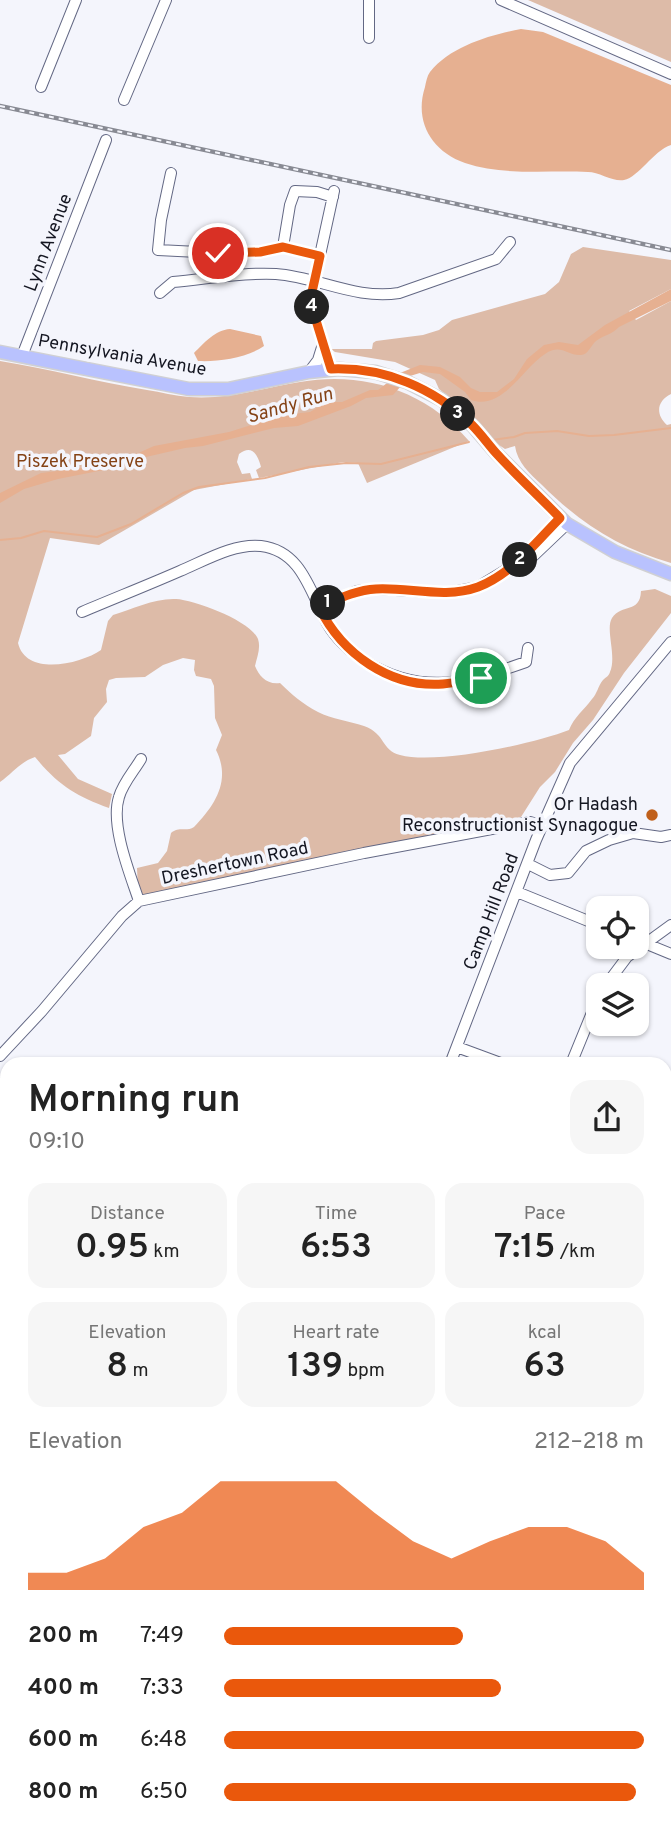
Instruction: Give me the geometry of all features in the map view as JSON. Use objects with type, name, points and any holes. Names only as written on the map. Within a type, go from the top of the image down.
[{"type":"main road","name":"Pennsylvania Avenue","points":[[0,352],[201,390],[228,389],[331,369],[363,370],[387,375],[442,400],[472,426],[564,521],[615,552],[671,574]]},
{"type":"street","points":[[41,87],[76,0]]},
{"type":"street","points":[[124,100],[166,0]]},
{"type":"street","points":[[369,0],[369,38]]},
{"type":"street","points":[[501,0],[671,74]]},
{"type":"street","name":"Lynn Avenue","points":[[22,356],[106,140]]},
{"type":"street","points":[[171,173],[161,220],[159,250],[260,252],[283,247],[320,256]]},
{"type":"street","points":[[283,247],[295,191],[333,194],[310,301],[331,369]]},
{"type":"street","points":[[160,293],[173,282],[278,274],[367,294],[399,293],[496,259],[510,242]]},
{"type":"street","points":[[309,372],[318,360],[323,344]]},
{"type":"street","points":[[319,607],[358,591],[378,589],[448,593],[478,587],[516,565],[564,521]]},
{"type":"street","points":[[82,612],[226,552],[258,546],[272,548],[296,565],[306,576],[328,625],[342,643],[384,673],[413,682],[442,684],[481,678],[526,662],[528,648]]},
{"type":"street","name":"Camp Hill Road","points":[[453,1057],[543,826],[576,753],[670,645]]},
{"type":"street","points":[[0,1056],[42,1011],[122,916],[139,901],[125,859],[117,811],[122,789],[141,758]]},
{"type":"street","points":[[530,822],[550,809]]},
{"type":"street","name":"Dreshertown Road","points":[[139,901],[364,853],[530,822],[543,826]]},
{"type":"street","points":[[528,864],[550,875],[568,873],[586,851],[609,839],[633,833],[661,837],[671,835]]},
{"type":"street","points":[[517,892],[586,920]]},
{"type":"street","points":[[649,942],[671,925]]},
{"type":"street","points":[[649,943],[671,954]]},
{"type":"street","points":[[574,1057],[586,1027]]},
{"type":"street","points":[[457,1047],[484,1057]]},
{"type":"green space","points":[[528,0],[671,0],[671,62]]},
{"type":"green space","points":[[583,247],[671,260],[671,289],[629,311],[636,320],[671,301],[671,394],[660,404],[659,412],[667,425],[671,424],[671,563],[617,542],[571,511],[529,472],[518,457],[515,446],[505,449],[499,445],[439,389],[435,380],[395,362],[335,352],[331,349],[372,349],[376,341],[423,335],[439,330],[452,320],[545,294],[559,282],[571,254]]},
{"type":"green space","name":"Piszek Preserve","points":[[0,361],[189,397],[231,395],[324,379],[371,383],[414,397],[434,409],[469,441],[367,483],[358,463],[343,462],[259,478],[256,470],[261,467],[258,458],[254,452],[248,450],[239,454],[237,462],[242,474],[250,473],[252,479],[194,490],[99,545],[50,538],[18,643],[23,654],[32,660],[55,664],[81,660],[101,650],[108,621],[113,615],[160,600],[185,600],[208,607],[245,625],[258,639],[255,666],[261,676],[267,681],[280,683],[307,706],[371,729],[394,753],[437,757],[485,752],[569,730],[610,673],[610,623],[616,613],[634,606],[641,591],[655,589],[671,596],[671,613],[624,673],[555,772],[540,787],[521,817],[477,829],[142,897],[138,891],[137,868],[158,863],[167,851],[171,833],[194,827],[219,791],[222,771],[216,750],[222,735],[215,718],[214,686],[211,679],[196,676],[195,660],[183,658],[163,665],[145,677],[109,680],[106,689],[107,702],[94,718],[91,736],[65,754],[58,755],[78,779],[112,794],[109,808],[68,788],[35,757],[0,782]]},
{"type":"shaded area","points":[[521,29],[543,32],[671,85],[671,145],[624,180],[588,172],[495,170],[465,163],[443,151],[428,133],[422,112],[422,100],[429,74],[439,63],[460,49],[484,38]]},
{"type":"shaded area","points":[[671,289],[671,301],[599,339],[583,355],[560,350],[545,354],[502,394],[493,399],[482,402],[471,400],[465,392],[440,374],[423,372],[410,376],[393,395],[366,398],[298,426],[274,428],[146,457],[129,465],[58,479],[24,489],[0,503],[0,493],[41,473],[82,468],[101,460],[125,459],[154,446],[229,432],[283,415],[310,412],[327,402],[342,402],[370,390],[378,390],[400,373],[420,365],[440,367],[460,377],[471,388],[480,392],[497,392],[514,379],[527,359],[544,345],[559,342],[578,345],[605,325]]},
{"type":"shaded area","points":[[230,329],[261,336],[264,346],[249,354],[232,358],[198,361],[194,353],[202,345],[215,334]]},
{"type":"waterway","points":[[492,440],[525,433],[557,431],[589,436],[671,428]]},
{"type":"waterway","points":[[0,540],[21,538],[44,531],[97,537],[131,524],[183,493],[199,487],[265,478],[309,467],[346,463],[381,464],[469,442]]},
{"type":"railway","points":[[0,106],[671,250]]},
{"type":"place","name":"Or Hadash Reconstructionist Synagogue","points":[[652,815]]},
{"type":"route","points":[[218,253],[260,252],[283,247],[320,256],[310,301],[331,369],[363,370],[387,375],[432,393],[472,426],[560,518],[516,565],[478,587],[448,593],[378,589],[358,591],[319,607],[328,625],[342,643],[384,673],[413,682],[442,684],[481,678]]},
{"type":"water label","name":"Sandy Run","points":[[290,406]]}]
